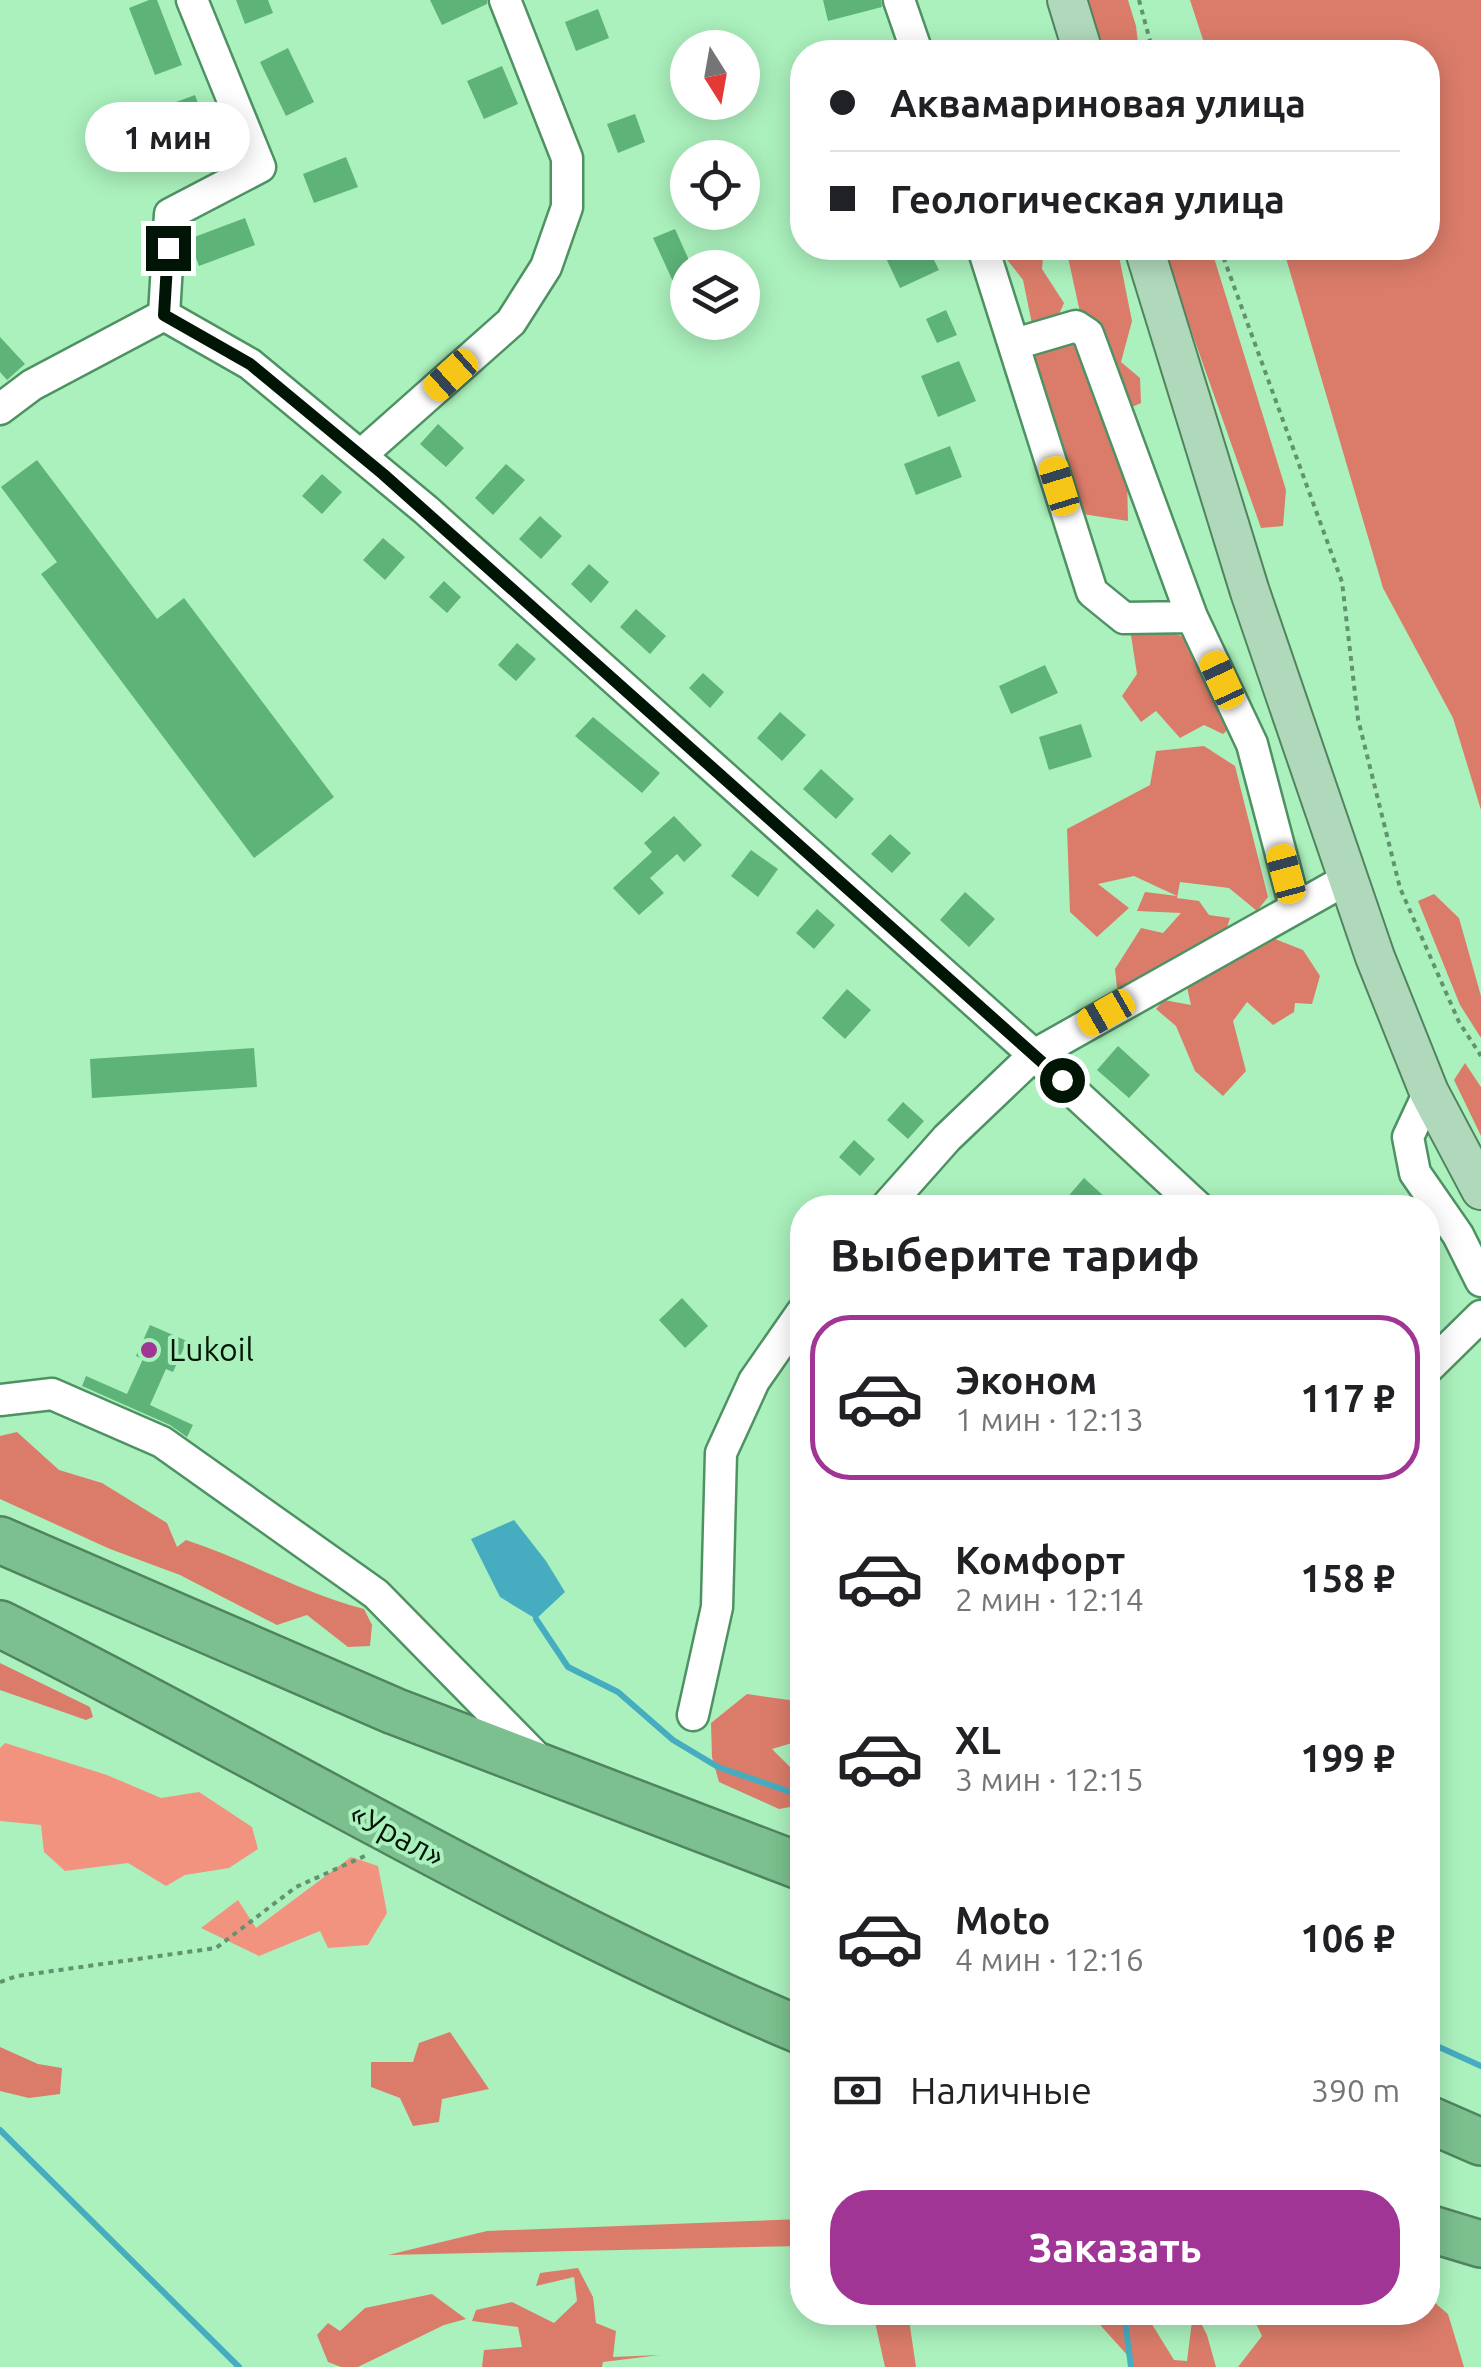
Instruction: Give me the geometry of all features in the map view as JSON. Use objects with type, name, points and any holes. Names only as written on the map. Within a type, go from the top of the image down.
[{"type":"highway","points":[[0,1540],[204,1631],[554,1775],[790,1862]]},
{"type":"highway","name":"«Урал»","points":[[0,1624],[615,1948],[790,2027]]},
{"type":"highway","points":[[658,1812],[730,1855],[790,1881]]},
{"type":"highway","points":[[615,1948],[726,1977],[790,2000]]},
{"type":"highway","points":[[1440,2124],[1481,2142]]},
{"type":"highway","points":[[1440,2232],[1481,2244]]},
{"type":"main road","points":[[1067,0],[1079,40]]},
{"type":"main road","points":[[1148,260],[1250,592],[1374,957],[1429,1092],[1481,1190]]},
{"type":"street","points":[[164,315],[170,214],[260,167],[192,0]]},
{"type":"street","points":[[361,455],[510,322],[546,267],[567,207],[567,158],[505,0]]},
{"type":"street","points":[[899,0],[913,40]]},
{"type":"street","points":[[987,260],[1092,592],[1124,618],[1192,617]]},
{"type":"street","points":[[0,409],[32,385],[164,315]]},
{"type":"street","points":[[164,315],[250,364],[361,455],[1034,1055],[1185,1195]]},
{"type":"street","points":[[1015,344],[1076,326],[1088,334],[1192,617],[1252,744],[1295,907]]},
{"type":"street","points":[[902,1195],[946,1138],[1034,1055],[1349,878]]},
{"type":"street","points":[[1429,1092],[1408,1137],[1415,1173],[1430,1195]]},
{"type":"street","points":[[1440,1209],[1481,1281]]},
{"type":"street","points":[[1440,1356],[1481,1316]]},
{"type":"street","points":[[693,1715],[716,1607],[722,1454],[754,1381],[790,1329]]},
{"type":"street","points":[[0,1400],[52,1394],[162,1442],[376,1594],[554,1775]]},
{"type":"path","points":[[1139,0],[1150,40]]},
{"type":"path","points":[[1224,260],[1342,582],[1358,719],[1400,888],[1459,1022],[1481,1056]]},
{"type":"path","points":[[0,1982],[17,1976],[216,1948],[296,1887],[404,1840]]},
{"type":"shaded area","points":[[1088,0],[1128,0],[1138,40],[1100,40]]},
{"type":"shaded area","points":[[1190,0],[1481,0],[1481,810],[1453,718],[1383,588],[1287,260],[1440,260],[1440,40],[1203,40]]},
{"type":"shaded area","points":[[1007,260],[1043,260],[1042,269],[1064,303],[1051,332],[1032,324],[1023,280]]},
{"type":"shaded area","points":[[1069,260],[1120,260],[1132,321],[1121,362],[1140,378],[1141,403],[1125,410],[1081,317]]},
{"type":"shaded area","points":[[1166,260],[1215,260],[1286,490],[1283,526],[1261,528]]},
{"type":"shaded area","points":[[1072,337],[1127,475],[1128,521],[1076,513],[1031,372],[1039,345]]},
{"type":"shaded area","points":[[1149,626],[1185,637],[1233,725],[1223,734],[1204,725],[1180,738],[1156,711],[1141,722],[1122,696],[1137,674],[1131,635]]},
{"type":"shaded area","points":[[1204,746],[1235,766],[1268,897],[1257,911],[1229,888],[1180,882],[1177,898],[1199,901],[1209,915],[1230,918],[1226,931],[1153,977],[1117,988],[1115,969],[1141,928],[1163,933],[1181,913],[1137,911],[1145,892],[1177,896],[1134,876],[1098,884],[1129,908],[1097,937],[1070,912],[1067,829],[1150,785],[1156,751]]},
{"type":"shaded area","points":[[1434,894],[1459,918],[1481,996],[1481,1038],[1460,1005],[1418,901]]},
{"type":"shaded area","points":[[1275,939],[1303,950],[1320,976],[1312,1004],[1295,1003],[1294,1012],[1273,1025],[1247,1002],[1233,1021],[1246,1071],[1223,1096],[1195,1071],[1176,1026],[1156,1009],[1164,1000],[1191,1005],[1187,987]]},
{"type":"shaded area","points":[[1465,1063],[1481,1087],[1481,1136],[1454,1080]]},
{"type":"shaded area","points":[[17,1432],[59,1470],[102,1483],[167,1523],[177,1547],[186,1540],[364,1609],[372,1625],[370,1646],[348,1647],[307,1615],[277,1625],[180,1575],[110,1549],[0,1499],[0,1436]]},
{"type":"shaded area","points":[[0,1663],[90,1707],[93,1717],[86,1720],[0,1690]]},
{"type":"shaded area","points":[[747,1694],[789,1700],[790,1744],[772,1749],[790,1767],[790,1807],[779,1809],[719,1782],[712,1757],[711,1723]]},
{"type":"shaded area","points":[[5,1743],[107,1775],[161,1798],[199,1792],[252,1827],[258,1849],[229,1868],[185,1875],[166,1886],[128,1863],[65,1871],[44,1852],[41,1825],[0,1821],[0,1748]]},
{"type":"shaded area","points":[[351,1857],[378,1866],[387,1913],[368,1945],[328,1948],[320,1931],[259,1956],[201,1928],[238,1900],[256,1928]]},
{"type":"shaded area","points":[[450,2032],[489,2089],[442,2099],[439,2122],[413,2126],[400,2098],[371,2087],[371,2062],[413,2062],[419,2043]]},
{"type":"shaded area","points":[[0,2047],[38,2064],[62,2068],[60,2094],[29,2098],[0,2091]]},
{"type":"shaded area","points":[[790,2219],[790,2246],[388,2255],[487,2231]]},
{"type":"shaded area","points":[[578,2268],[593,2297],[596,2323],[616,2331],[613,2357],[660,2355],[603,2362],[602,2367],[482,2367],[484,2350],[522,2347],[518,2327],[472,2321],[476,2310],[512,2302],[554,2323],[577,2301],[574,2277],[536,2286],[540,2273]]},
{"type":"shaded area","points":[[432,2294],[466,2319],[444,2325],[358,2367],[328,2362],[317,2335],[328,2323],[340,2331],[365,2308]]},
{"type":"shaded area","points":[[1440,2307],[1448,2314],[1464,2367],[1238,2367],[1262,2336],[1257,2325],[1440,2325]]},
{"type":"shaded area","points":[[876,2325],[910,2325],[916,2367],[885,2367]]},
{"type":"shaded area","points":[[1152,2325],[1174,2360],[1187,2361],[1192,2325],[1202,2325],[1216,2367],[1129,2367],[1129,2357],[1101,2326]]},
{"type":"water","points":[[514,1520],[565,1592],[536,1619],[500,1597],[471,1539]]},
{"type":"building","points":[[157,0],[182,65],[155,75],[129,8]]},
{"type":"building","points":[[236,0],[268,0],[273,13],[245,24]]},
{"type":"building","points":[[430,0],[487,0],[487,4],[442,25]]},
{"type":"building","points":[[823,0],[881,0],[882,7],[828,21]]},
{"type":"building","points":[[598,9],[609,38],[576,51],[565,22]]},
{"type":"building","points":[[288,48],[314,102],[286,116],[260,62]]},
{"type":"building","points":[[502,66],[518,104],[484,119],[467,81]]},
{"type":"building","points":[[195,95],[211,138],[185,148],[168,105]]},
{"type":"building","points":[[635,114],[645,142],[618,153],[607,124]]},
{"type":"building","points":[[346,157],[358,187],[314,203],[303,174]]},
{"type":"building","points":[[245,218],[255,245],[199,266],[189,239]]},
{"type":"building","points":[[675,230],[684,250],[670,250],[670,275],[653,238]]},
{"type":"building","points":[[887,260],[934,260],[939,270],[900,288]]},
{"type":"building","points":[[946,310],[957,335],[937,343],[926,319]]},
{"type":"building","points":[[0,337],[25,364],[7,380],[0,372]]},
{"type":"building","points":[[959,361],[976,401],[938,417],[921,376]]},
{"type":"building","points":[[438,424],[464,448],[446,467],[420,444]]},
{"type":"building","points":[[950,446],[962,477],[916,495],[904,464]]},
{"type":"building","points":[[37,460],[157,619],[184,598],[334,797],[254,858],[41,574],[57,562],[1,487]]},
{"type":"building","points":[[506,464],[525,480],[493,515],[475,498]]},
{"type":"building","points":[[322,474],[342,492],[322,514],[302,496]]},
{"type":"building","points":[[540,516],[562,536],[541,559],[519,539]]},
{"type":"building","points":[[383,538],[405,557],[385,580],[363,560]]},
{"type":"building","points":[[589,564],[609,582],[591,603],[571,584]]},
{"type":"building","points":[[444,581],[461,597],[447,613],[429,597]]},
{"type":"building","points":[[636,609],[666,636],[650,654],[620,627]]},
{"type":"building","points":[[517,643],[536,659],[516,681],[498,665]]},
{"type":"building","points":[[1045,665],[1058,693],[1011,714],[999,686]]},
{"type":"building","points":[[703,673],[724,692],[710,708],[689,688]]},
{"type":"building","points":[[780,712],[806,735],[782,761],[757,738]]},
{"type":"building","points":[[593,717],[660,773],[642,793],[575,736]]},
{"type":"building","points":[[1081,724],[1092,757],[1049,770],[1039,737]]},
{"type":"building","points":[[821,769],[854,799],[836,819],[803,789]]},
{"type":"building","points":[[674,816],[702,845],[684,862],[677,854],[650,878],[664,893],[639,915],[613,888],[652,852],[644,843]]},
{"type":"building","points":[[890,834],[911,853],[892,873],[871,854]]},
{"type":"building","points":[[751,850],[778,869],[758,897],[731,876]]},
{"type":"building","points":[[965,892],[995,919],[969,947],[940,920]]},
{"type":"building","points":[[817,909],[835,925],[814,949],[796,933]]},
{"type":"building","points":[[847,989],[871,1010],[845,1039],[822,1018]]},
{"type":"building","points":[[1118,1046],[1150,1075],[1129,1098],[1097,1070]]},
{"type":"building","points":[[254,1048],[257,1087],[92,1098],[90,1059]]},
{"type":"building","points":[[903,1102],[924,1121],[908,1139],[887,1120]]},
{"type":"building","points":[[854,1140],[875,1159],[860,1176],[839,1157]]},
{"type":"building","points":[[1084,1178],[1103,1195],[1069,1195]]},
{"type":"building","points":[[682,1298],[708,1326],[685,1348],[659,1320]]},
{"type":"building","points":[[150,1325],[187,1341],[173,1372],[166,1369],[150,1405],[193,1425],[187,1437],[170,1425],[82,1386],[86,1376],[127,1394],[143,1359],[136,1356]]},
{"type":"waterway","points":[[536,1619],[568,1667],[618,1692],[673,1740],[718,1767],[790,1792]]},
{"type":"waterway","points":[[1440,2047],[1481,2066]]},
{"type":"waterway","points":[[0,2130],[239,2367]]},
{"type":"waterway","points":[[1126,2325],[1131,2367]]},
{"type":"place","name":"Lukoil","points":[[149,1350]]},
{"type":"route","points":[[168,248],[164,315],[250,364],[383,474],[1062,1080]]}]
